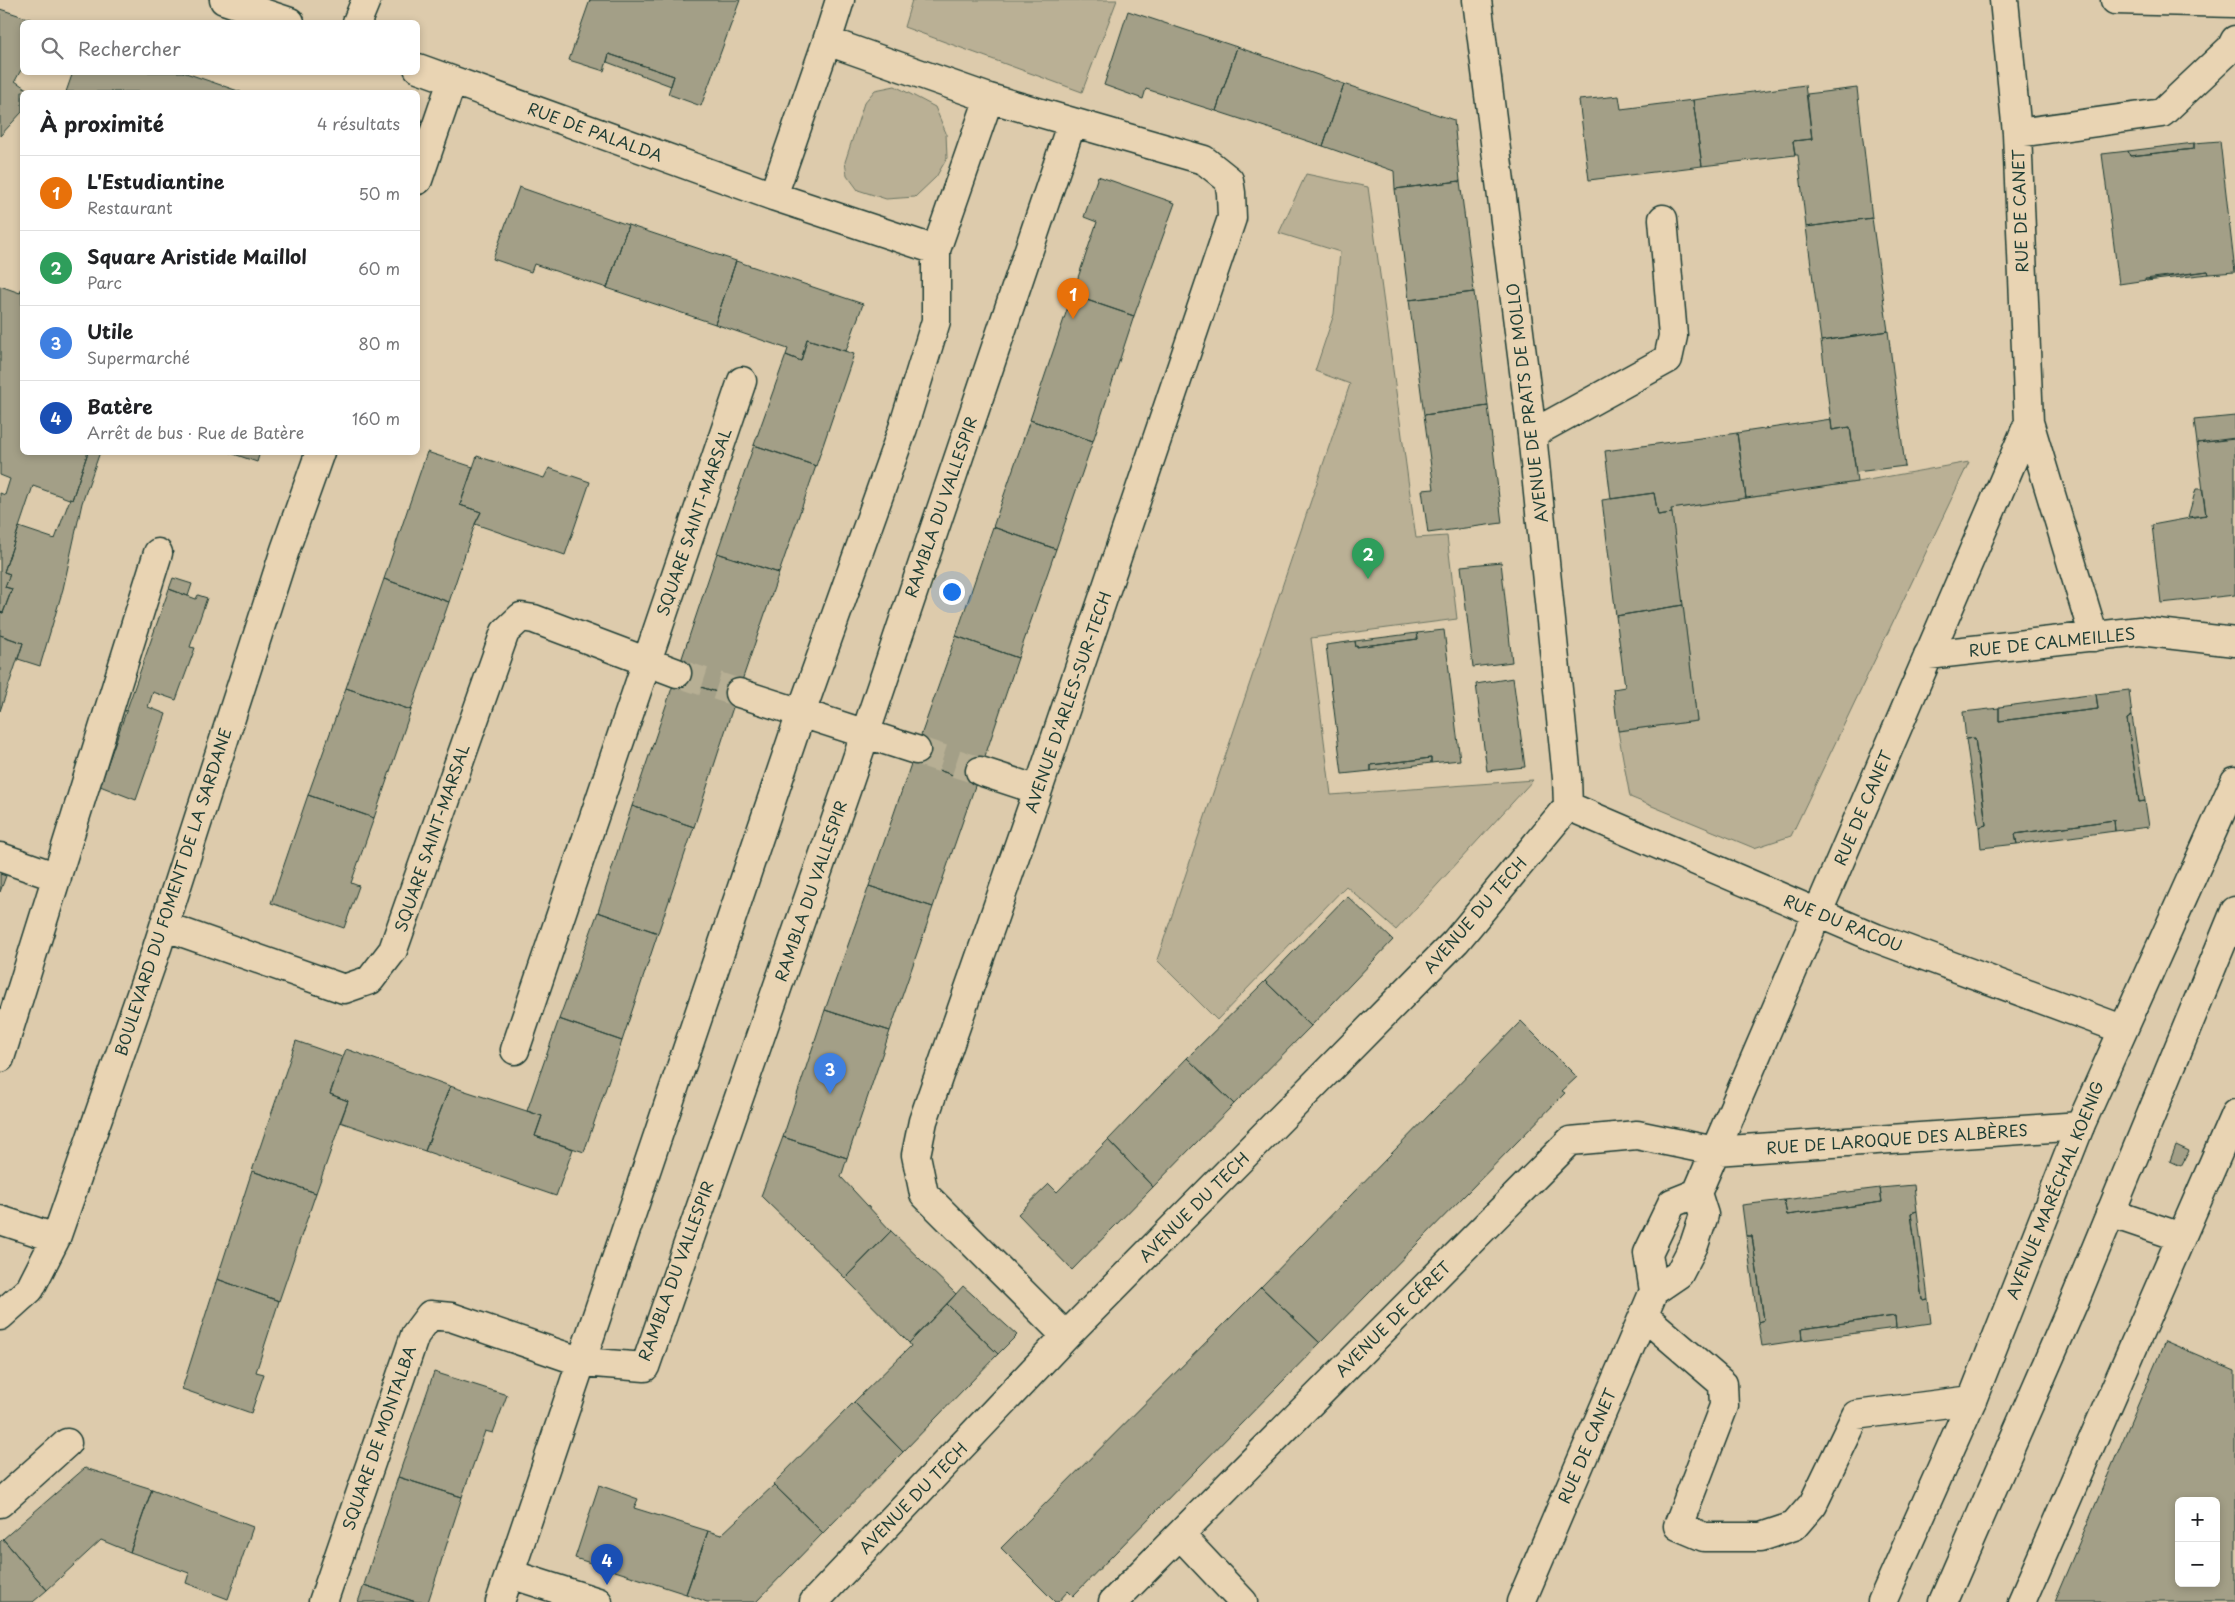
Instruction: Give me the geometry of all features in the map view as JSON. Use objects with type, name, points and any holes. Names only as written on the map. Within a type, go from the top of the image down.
[{"type":"street","points":[[224,0],[284,20]]},
{"type":"street","points":[[359,20],[366,0]]},
{"type":"street","points":[[773,196],[840,0]]},
{"type":"street","name":"AVENUE DE PRATS DE MOLLO","points":[[1477,0],[1532,434],[1567,778],[1568,806]]},
{"type":"street","name":"RUE DE CANET","points":[[2004,0],[2017,133],[2029,422],[2094,637]]},
{"type":"street","points":[[2115,0],[2235,3]]},
{"type":"street","points":[[2017,133],[2162,112],[2231,48],[2235,40]]},
{"type":"street","points":[[826,41],[989,98],[1072,122]]},
{"type":"street","name":"RUE DE PALALDA","points":[[420,69],[773,196],[936,250]]},
{"type":"street","points":[[420,174],[452,80]]},
{"type":"street","points":[[500,1602],[801,713],[904,428],[936,321],[936,250],[989,98]]},
{"type":"street","name":"RAMBLA DU VALLESPIR","points":[[582,1362],[645,1367],[1072,122]]},
{"type":"street","name":"AVENUE D'ARLES-SUR-TECH","points":[[1066,1336],[924,1194],[916,1155],[923,1121],[1038,790],[1232,218],[1229,180],[1204,160],[1072,122]]},
{"type":"street","points":[[1532,434],[1668,359],[1673,336],[1664,218]]},
{"type":"street","name":"SQUARE SAINT-MARSAL","points":[[516,1050],[742,381]]},
{"type":"street","name":"RUE DE CANET","points":[[1697,1193],[2029,422]]},
{"type":"street","name":"BOULEVARD DU FOMENT DE LA SARDANE","points":[[0,1316],[30,1289],[56,1238],[164,926],[285,550],[319,455]]},
{"type":"street","points":[[0,1058],[158,553]]},
{"type":"street","name":"SQUARE SAINT-MARSAL","points":[[164,926],[344,989],[370,980],[393,950],[505,632],[521,617],[534,619],[646,662]]},
{"type":"street","name":"RUE DE CALMEILLES","points":[[1928,655],[2140,631],[2235,642]]},
{"type":"street","points":[[646,662],[677,673]]},
{"type":"street","points":[[739,693],[916,750]]},
{"type":"street","points":[[980,771],[1038,790]]},
{"type":"street","name":"AVENUE MARÉCHAL KOENIG","points":[[1882,1602],[1972,1400],[2080,1126],[2235,781]]},
{"type":"street","name":"RUE DU RACOU","points":[[1568,806],[1876,938],[2122,1029]]},
{"type":"street","name":"AVENUE DU TECH","points":[[814,1602],[1066,1336],[1456,941],[1568,806]]},
{"type":"street","points":[[0,858],[57,877]]},
{"type":"street","points":[[1943,1602],[2076,1297],[2235,911]]},
{"type":"street","points":[[2022,1602],[2235,1114]]},
{"type":"street","name":"RUE DE LAROQUE DES ALBÈRES","points":[[1715,1151],[2080,1126]]},
{"type":"street","name":"AVENUE DE CÉRET","points":[[1113,1602],[1570,1141],[1637,1135],[1715,1151]]},
{"type":"street","points":[[1697,1193],[1704,1216],[1694,1245],[1679,1274],[1654,1291],[1648,1253],[1672,1203],[1697,1193]]},
{"type":"street","points":[[2110,1213],[2181,1237]]},
{"type":"street","points":[[0,1220],[56,1238]]},
{"type":"street","name":"RUE DE CANET","points":[[1521,1602],[1654,1291]]},
{"type":"street","name":"SQUARE DE MONTALBA","points":[[323,1602],[415,1335],[430,1315],[451,1317],[582,1362]]},
{"type":"street","points":[[1644,1316],[1723,1384],[1724,1406],[1678,1526],[1704,1537],[1761,1537],[1794,1526],[1813,1504],[1856,1415],[1972,1400]]},
{"type":"street","points":[[0,1503],[67,1444]]},
{"type":"street","points":[[1180,1535],[1244,1602]]},
{"type":"street","points":[[510,1574],[598,1602]]},
{"type":"shaded area","points":[[912,0],[1117,0],[1082,92],[904,27]]},
{"type":"shaded area","points":[[895,86],[935,107],[946,133],[947,158],[936,177],[915,197],[886,199],[858,190],[847,175],[845,162],[864,103],[875,90]]},
{"type":"shaded area","points":[[1306,174],[1368,187],[1416,538],[1447,536],[1457,619],[1311,638],[1331,795],[1533,780],[1396,930],[1346,886],[1217,1020],[1157,960],[1350,384],[1315,371],[1334,314],[1340,252],[1279,233]]},
{"type":"shaded area","points":[[1969,462],[1791,836],[1754,848],[1630,797],[1618,731],[1697,721],[1671,509],[1857,482]]},
{"type":"building","points":[[590,0],[740,0],[701,106],[668,94],[674,76],[609,54],[604,71],[569,60]]},
{"type":"building","points":[[0,9],[33,20],[20,20],[20,72],[15,81],[28,90],[20,90],[20,114],[0,136]]},
{"type":"building","points":[[1128,11],[1237,47],[1216,111],[1146,89],[1143,99],[1104,85]]},
{"type":"building","points":[[1237,47],[1344,84],[1323,146],[1216,111]]},
{"type":"building","points":[[609,54],[674,76],[671,86],[607,62]]},
{"type":"building","points":[[72,75],[192,75],[235,90],[67,90]]},
{"type":"building","points":[[1344,84],[1454,120],[1460,181],[1395,189],[1394,171],[1323,146]]},
{"type":"building","points":[[1805,85],[1812,139],[1793,141],[1795,155],[1702,166],[1693,100]]},
{"type":"building","points":[[1857,88],[1872,218],[1806,227],[1798,155],[1795,155],[1793,141],[1812,139],[1807,94]]},
{"type":"building","points":[[1619,96],[1621,109],[1693,100],[1702,166],[1589,180],[1579,100]]},
{"type":"building","points":[[2220,141],[2235,272],[2209,274],[2208,271],[2119,284],[2102,154],[2128,151],[2130,156],[2194,149],[2194,143]]},
{"type":"building","points":[[2194,143],[2194,149],[2130,156],[2128,151]]},
{"type":"building","points":[[1098,176],[1175,203],[1134,316],[1072,295],[1097,222],[1084,217]]},
{"type":"building","points":[[1460,181],[1474,292],[1409,300],[1395,189]]},
{"type":"building","points":[[519,187],[628,225],[607,288],[534,264],[531,272],[493,259]]},
{"type":"building","points":[[1872,218],[1888,331],[1821,341],[1806,227]]},
{"type":"building","points":[[628,225],[736,261],[715,324],[607,288]]},
{"type":"building","points":[[736,261],[863,304],[846,351],[807,339],[801,361],[786,355],[788,349],[715,324]]},
{"type":"building","points":[[2208,271],[2209,274],[2146,281],[2145,279]]},
{"type":"building","points":[[0,286],[20,293],[20,455],[87,455],[72,500],[33,486],[4,572],[10,574],[5,587],[12,589],[3,613],[0,612],[0,493],[5,495],[10,479],[0,475]]},
{"type":"building","points":[[1474,292],[1488,406],[1424,415],[1409,300]]},
{"type":"building","points":[[1072,295],[1134,316],[1093,441],[1030,420]]},
{"type":"building","points":[[1888,331],[1905,466],[1856,472],[1850,427],[1832,430],[1821,341]]},
{"type":"building","points":[[807,339],[854,354],[816,466],[754,445],[786,355],[801,361]]},
{"type":"building","points":[[1488,406],[1502,523],[1428,533],[1422,490],[1434,489],[1424,415]]},
{"type":"building","points":[[2235,416],[2235,438],[2197,443],[2194,420]]},
{"type":"building","points":[[1831,419],[1832,430],[1850,427],[1857,482],[1746,498],[1737,433]]},
{"type":"building","points":[[1030,420],[1093,441],[1056,549],[993,527]]},
{"type":"building","points":[[1737,433],[1746,498],[1671,509],[1672,513],[1658,515],[1654,493],[1611,499],[1605,451]]},
{"type":"building","points":[[2235,439],[2235,595],[2161,603],[2152,525],[2206,515],[2197,443]]},
{"type":"building","points":[[754,445],[816,466],[779,573],[717,553]]},
{"type":"building","points":[[427,452],[473,467],[460,505],[481,512],[475,524],[449,602],[384,579]]},
{"type":"building","points":[[87,455],[99,455],[82,503],[63,589],[40,666],[18,659],[23,643],[0,635],[0,612],[3,613],[12,589],[5,587],[10,574],[4,572],[19,527],[55,539],[70,499],[72,500]]},
{"type":"building","points":[[237,455],[259,455],[257,462]]},
{"type":"building","points":[[477,456],[544,478],[549,468],[590,482],[565,555],[475,524],[481,512],[460,505]]},
{"type":"building","points":[[2196,489],[2202,489],[2206,515],[2188,517]]},
{"type":"building","points":[[1654,493],[1658,515],[1672,513],[1683,605],[1616,616],[1602,500]]},
{"type":"building","points":[[993,527],[1056,549],[1018,658],[956,636]]},
{"type":"building","points":[[717,553],[779,573],[736,698],[675,679]]},
{"type":"building","points":[[1501,562],[1512,662],[1473,667],[1461,566]]},
{"type":"building","points":[[173,578],[192,584],[188,596],[169,589]]},
{"type":"building","points":[[384,579],[449,602],[411,710],[346,688]]},
{"type":"building","points":[[169,589],[196,599],[198,595],[207,598],[190,647],[195,648],[176,700],[153,692],[148,707],[166,714],[136,800],[100,786]]},
{"type":"building","points":[[1683,605],[1697,721],[1618,731],[1613,689],[1625,687],[1616,616]]},
{"type":"building","points":[[1444,630],[1460,760],[1431,763],[1431,758],[1371,765],[1371,771],[1342,774],[1326,645],[1355,641],[1356,647],[1418,639],[1417,633]]},
{"type":"building","points":[[1417,633],[1418,639],[1356,647],[1355,641]]},
{"type":"building","points":[[0,635],[23,643],[0,711]]},
{"type":"building","points":[[956,636],[1018,658],[976,783],[912,761]]},
{"type":"building","points":[[1513,678],[1525,767],[1487,771],[1476,684]]},
{"type":"building","points":[[675,679],[736,698],[694,827],[632,806]]},
{"type":"building","points":[[346,688],[411,710],[374,818],[308,795]]},
{"type":"building","points":[[2129,690],[2132,716],[2127,719],[2139,802],[2145,801],[2149,827],[2115,831],[2114,820],[2015,834],[2017,844],[1981,848],[1979,827],[1986,825],[1975,738],[1966,739],[1963,712],[1999,708],[1999,721],[2098,709],[2096,694]]},
{"type":"building","points":[[2096,694],[2098,709],[1999,721],[1999,707]]},
{"type":"building","points":[[2132,716],[2145,801],[2139,802],[2127,719]]},
{"type":"building","points":[[1975,738],[1986,825],[1979,827],[1966,739]]},
{"type":"building","points":[[1431,758],[1431,763],[1371,771],[1371,765]]},
{"type":"building","points":[[912,761],[976,783],[933,907],[869,886]]},
{"type":"building","points":[[308,795],[374,818],[351,883],[359,886],[344,928],[271,903]]},
{"type":"building","points":[[632,806],[694,827],[658,933],[598,912]]},
{"type":"building","points":[[2114,820],[2115,831],[2017,844],[2015,834]]},
{"type":"building","points":[[0,874],[6,876],[0,892]]},
{"type":"building","points":[[869,886],[933,907],[890,1031],[825,1010]]},
{"type":"building","points":[[1347,896],[1393,940],[1311,1026],[1265,981]]},
{"type":"building","points":[[598,912],[658,933],[622,1041],[559,1019]]},
{"type":"building","points":[[1265,981],[1311,1026],[1234,1104],[1187,1058]]},
{"type":"building","points":[[825,1010],[890,1031],[847,1158],[783,1137]]},
{"type":"building","points":[[559,1019],[622,1041],[584,1152],[535,1136],[542,1116],[527,1111]]},
{"type":"building","points":[[1521,1021],[1577,1077],[1562,1091],[1565,1093],[1320,1343],[1261,1287]]},
{"type":"building","points":[[296,1041],[342,1057],[330,1094],[348,1101],[316,1193],[252,1171]]},
{"type":"building","points":[[346,1049],[450,1086],[425,1151],[340,1122],[348,1101],[330,1094]]},
{"type":"building","points":[[1187,1058],[1234,1104],[1153,1187],[1108,1140]]},
{"type":"building","points":[[450,1086],[542,1116],[535,1136],[573,1149],[556,1196],[425,1151]]},
{"type":"building","points":[[783,1137],[847,1158],[841,1177],[891,1231],[845,1278],[761,1196]]},
{"type":"building","points":[[1108,1140],[1153,1187],[1072,1270],[1018,1214],[1049,1184],[1057,1192]]},
{"type":"building","points":[[2176,1145],[2189,1151],[2181,1166],[2170,1161]]},
{"type":"building","points":[[252,1171],[316,1193],[279,1301],[217,1279]]},
{"type":"building","points":[[1914,1185],[1917,1211],[1911,1213],[1922,1300],[1928,1299],[1931,1323],[1896,1328],[1895,1316],[1801,1329],[1802,1340],[1762,1346],[1758,1322],[1764,1320],[1752,1236],[1746,1236],[1742,1205],[1784,1200],[1787,1215],[1882,1202],[1880,1188]]},
{"type":"building","points":[[1880,1188],[1882,1202],[1787,1215],[1784,1200]]},
{"type":"building","points":[[1917,1211],[1928,1299],[1922,1300],[1911,1213]]},
{"type":"building","points":[[891,1231],[956,1294],[909,1343],[845,1278]]},
{"type":"building","points":[[1746,1236],[1752,1236],[1764,1320],[1758,1322]]},
{"type":"building","points":[[217,1279],[279,1301],[256,1372],[264,1374],[251,1413],[182,1389]]},
{"type":"building","points":[[963,1286],[1017,1335],[998,1354],[947,1304]]},
{"type":"building","points":[[1261,1287],[1320,1343],[1073,1596],[1068,1591],[1058,1602],[1055,1602],[1001,1548]]},
{"type":"building","points":[[947,1304],[998,1354],[903,1452],[854,1402],[911,1346],[909,1343]]},
{"type":"building","points":[[1895,1316],[1896,1328],[1802,1340],[1801,1329]]},
{"type":"building","points":[[2165,1341],[2235,1371],[2235,1602],[2054,1602]]},
{"type":"building","points":[[434,1372],[507,1395],[493,1433],[485,1431],[462,1497],[398,1477]]},
{"type":"building","points":[[854,1402],[903,1452],[823,1533],[773,1484]]},
{"type":"building","points":[[85,1468],[152,1489],[130,1552],[101,1540],[47,1590],[3,1539]]},
{"type":"building","points":[[398,1477],[462,1497],[428,1602],[416,1602],[364,1585]]},
{"type":"building","points":[[599,1485],[638,1499],[634,1508],[708,1531],[686,1594],[575,1558]]},
{"type":"building","points":[[774,1485],[823,1533],[756,1602],[707,1602],[686,1594],[708,1531],[721,1535]]},
{"type":"building","points":[[152,1489],[253,1527],[228,1599],[186,1583],[189,1573],[130,1552]]},
{"type":"building","points":[[3,1539],[47,1590],[33,1602],[0,1602],[0,1542]]},
{"type":"building","points":[[364,1585],[416,1602],[358,1602]]},
{"type":"tunnel","points":[[677,673],[739,693]]},
{"type":"tunnel","points":[[916,750],[980,771]]},
{"type":"place","name":"L'Estudiantine","points":[[1073,319]]},
{"type":"place","name":"Square Aristide Maillol","points":[[1368,579]]},
{"type":"place","name":"Utile","points":[[830,1094]]},
{"type":"place","name":"Batère","points":[[607,1585]]}]
